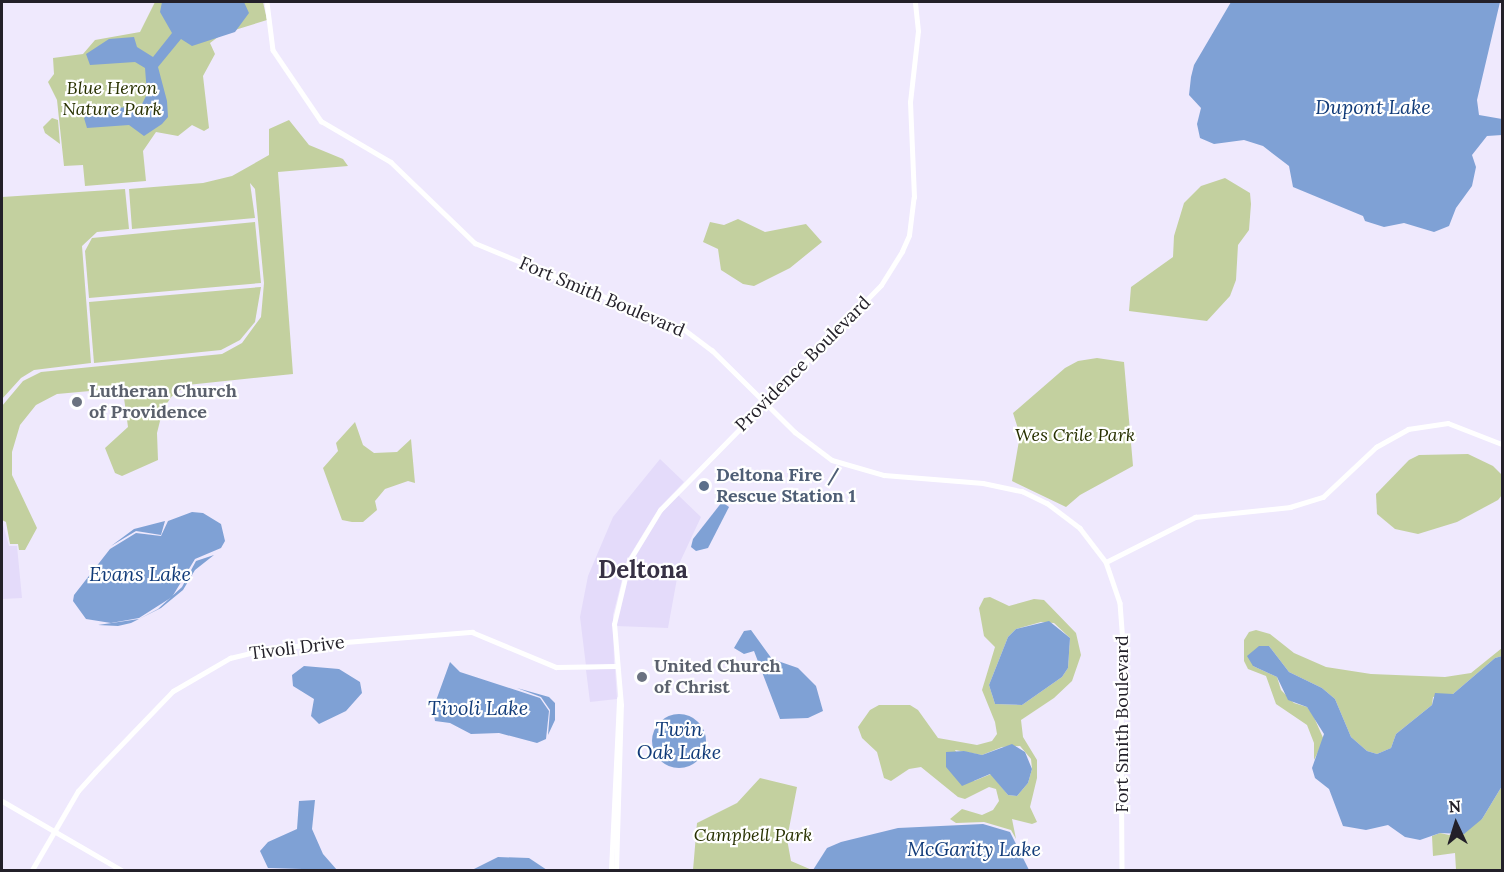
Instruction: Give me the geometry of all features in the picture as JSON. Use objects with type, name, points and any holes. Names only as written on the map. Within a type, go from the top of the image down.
[{"type":"main road","name":"Providence Boulevard","points":[[616,870],[620,822],[619,698],[616,666],[617,600],[638,542],[660,510],[881,285],[909,235],[914,197],[910,102],[918,31],[915,2]]},
{"type":"main road","name":"Providence Boulevard","points":[[611,870],[619,698]]},
{"type":"main road","points":[[2,801],[121,870]]},
{"type":"street","name":"Fort Smith Boulevard","points":[[267,2],[273,50],[326,125],[391,162],[475,243],[685,330],[712,350],[765,403],[822,454],[848,466],[884,475],[983,483],[1036,498],[1080,528],[1106,562],[1120,603],[1123,642],[1122,870]]},
{"type":"street","points":[[1106,562],[1195,517],[1290,507],[1323,497],[1376,447],[1414,427],[1448,423],[1503,444]]},
{"type":"street","name":"Tivoli Drive","points":[[32,870],[87,780],[173,691],[230,658],[271,648],[472,632],[556,667],[616,666]]},
{"type":"shaded area","points":[[660,459],[684,482],[659,508],[627,560],[613,615],[614,664],[586,666],[580,617],[588,576],[613,517]]},
{"type":"shaded area","points":[[677,494],[701,517],[680,562],[668,628],[616,626],[631,562],[661,511]]},
{"type":"shaded area","points":[[2,521],[9,546],[17,546],[22,598],[2,599]]},
{"type":"shaded area","points":[[615,668],[617,699],[590,702],[586,670]]},
{"type":"green space","name":"Blue Heron Nature Park","points":[[155,2],[263,2],[267,20],[222,34],[210,43],[215,54],[203,76],[209,128],[204,131],[192,125],[178,136],[156,132],[143,151],[146,181],[85,186],[83,165],[64,166],[57,100],[48,82],[54,74],[53,58],[83,54],[95,40],[140,32]]},
{"type":"green space","points":[[52,118],[58,120],[60,144],[45,133],[43,127]]},
{"type":"green space","points":[[289,120],[309,145],[343,159],[348,166],[278,172],[293,374],[187,385],[172,396],[163,409],[157,433],[158,460],[122,476],[115,473],[105,448],[128,427],[124,398],[112,389],[57,394],[36,405],[20,425],[12,452],[12,475],[37,528],[25,550],[19,550],[18,544],[10,544],[6,522],[2,520],[2,406],[23,381],[41,372],[222,354],[242,343],[261,317],[264,283],[255,189],[250,183],[255,218],[132,229],[129,189],[203,183],[232,176],[269,155],[269,129]]},
{"type":"green space","points":[[1225,178],[1250,193],[1251,204],[1249,230],[1238,245],[1236,280],[1230,296],[1207,321],[1129,311],[1131,287],[1173,257],[1174,236],[1184,203],[1201,186]]},
{"type":"green space","points":[[125,189],[129,229],[97,232],[82,246],[91,363],[34,370],[21,378],[2,399],[2,197]]},
{"type":"green space","points":[[738,219],[765,232],[806,224],[822,242],[790,268],[754,286],[743,284],[721,270],[718,249],[703,242],[710,222],[724,225]]},
{"type":"green space","points":[[255,222],[261,283],[89,298],[85,251],[92,238]]},
{"type":"green space","points":[[261,287],[255,322],[240,340],[221,350],[94,363],[89,302]]},
{"type":"green space","name":"Wes Crile Park","points":[[1097,358],[1124,362],[1133,466],[1080,495],[1066,507],[1012,481],[1020,435],[1013,413],[1065,368],[1078,361]]},
{"type":"green space","points":[[355,422],[363,445],[374,453],[397,452],[411,439],[415,483],[408,481],[385,489],[375,501],[377,510],[363,522],[342,520],[323,468],[338,451],[336,443]]},
{"type":"green space","points":[[1468,454],[1493,466],[1502,475],[1502,495],[1498,500],[1457,522],[1418,534],[1395,529],[1377,514],[1376,494],[1409,460],[1419,455]]},
{"type":"green space","points":[[990,597],[1009,606],[1034,599],[1044,600],[1076,633],[1081,655],[1072,681],[1054,698],[1021,720],[1023,737],[1037,760],[1037,778],[1030,807],[1037,822],[1032,824],[1012,819],[1016,839],[1011,830],[984,822],[956,823],[950,819],[962,809],[982,815],[993,810],[999,801],[996,789],[989,787],[965,799],[958,797],[921,767],[909,769],[891,781],[884,778],[877,752],[862,738],[858,727],[870,710],[879,705],[910,705],[918,710],[938,738],[977,745],[992,741],[997,734],[995,722],[982,690],[995,647],[984,636],[979,608],[984,598]],"holes":[[[1041,622],[1054,623],[1070,638],[1068,668],[1062,677],[1022,705],[995,704],[989,685],[1008,637],[1016,629]],[[1020,746],[1031,759],[1032,769],[1028,783],[1017,796],[1008,795],[991,774],[974,781],[955,750],[982,755],[1002,747]]]},
{"type":"green space","points":[[1256,630],[1270,634],[1294,653],[1326,667],[1371,674],[1445,677],[1471,673],[1502,648],[1502,656],[1495,658],[1453,694],[1433,697],[1432,705],[1396,734],[1391,748],[1377,754],[1367,751],[1351,737],[1335,699],[1322,688],[1289,672],[1269,646],[1253,666],[1277,677],[1281,690],[1294,703],[1307,707],[1313,715],[1324,740],[1314,760],[1314,743],[1307,725],[1276,704],[1266,676],[1248,669],[1244,661],[1244,640],[1249,632]]},
{"type":"green space","name":"Campbell Park","points":[[760,778],[797,787],[787,839],[791,861],[812,870],[693,870],[697,823],[737,803]]},
{"type":"green space","points":[[1502,786],[1502,870],[1456,870],[1455,853],[1433,856],[1432,836],[1440,833],[1449,835],[1482,819]]},
{"type":"water","points":[[162,2],[244,2],[249,13],[235,32],[192,46],[181,39],[158,67],[167,101],[168,117],[162,124],[144,136],[129,125],[87,128],[84,118],[91,110],[141,106],[147,94],[145,68],[135,62],[90,65],[86,54],[109,39],[134,37],[137,47],[153,57],[172,33],[160,12]]},
{"type":"water","name":"Dupont Lake","points":[[1231,2],[1500,2],[1477,100],[1479,115],[1502,119],[1502,135],[1487,136],[1472,155],[1476,167],[1472,186],[1456,208],[1449,226],[1434,232],[1404,223],[1384,227],[1365,221],[1363,216],[1293,187],[1289,166],[1263,146],[1244,140],[1214,144],[1200,138],[1197,124],[1201,108],[1189,95],[1191,77],[1194,65]]},
{"type":"water","points":[[722,502],[729,507],[708,548],[696,551],[691,547],[693,539]]},
{"type":"water","name":"Evans Lake","points":[[192,512],[203,513],[221,524],[225,541],[221,548],[195,559],[172,597],[139,618],[111,623],[86,619],[73,601],[74,595],[110,549],[136,533],[161,536],[168,521]]},
{"type":"water","points":[[165,521],[161,535],[136,531],[111,546],[134,529]]},
{"type":"water","points":[[214,555],[195,570],[183,590],[161,608],[139,619],[158,609],[182,587],[196,561]]},
{"type":"water","points":[[139,619],[118,626],[98,625]]},
{"type":"water","points":[[1049,621],[1070,638],[1068,668],[1062,677],[1022,705],[995,704],[989,685],[1008,637],[1016,629]]},
{"type":"water","points":[[751,630],[772,659],[798,668],[816,686],[823,711],[808,718],[780,719],[754,651],[744,654],[734,648],[744,631]]},
{"type":"water","points":[[1259,646],[1269,646],[1289,672],[1322,688],[1335,699],[1351,737],[1367,751],[1377,754],[1391,748],[1396,734],[1432,705],[1435,693],[1453,694],[1495,658],[1502,656],[1502,786],[1482,819],[1464,834],[1440,833],[1420,840],[1405,837],[1388,825],[1366,830],[1343,826],[1329,789],[1315,778],[1312,768],[1324,734],[1307,707],[1288,700],[1277,677],[1253,666],[1247,656]]},
{"type":"water","name":"Tivoli Lake","points":[[450,662],[460,672],[540,698],[549,711],[546,739],[537,743],[499,733],[471,734],[450,723],[435,721],[433,709]]},
{"type":"water","points":[[304,666],[339,669],[360,682],[362,693],[346,711],[319,724],[311,716],[314,699],[293,686],[292,675]]},
{"type":"water","points":[[517,688],[549,697],[555,703],[555,720],[548,735],[550,710],[541,697]]},
{"type":"water","name":"Twin Oak Lake","points":[[679,714],[689,716],[698,722],[704,731],[706,741],[704,751],[698,760],[689,766],[679,768],[669,766],[660,760],[654,751],[652,741],[654,731],[660,722],[669,716]]},
{"type":"water","points":[[1012,744],[1025,752],[1032,769],[1028,783],[1017,796],[1008,795],[990,774],[962,786],[946,767],[946,752],[964,751],[982,755]]},
{"type":"water","points":[[315,800],[312,829],[323,854],[337,870],[268,868],[260,851],[268,842],[297,829],[299,801]]},
{"type":"water","name":"McGarity Lake","points":[[983,824],[1010,832],[1029,870],[813,870],[827,848],[841,842],[898,828]]},
{"type":"water","points":[[498,857],[529,858],[547,870],[472,870]]},
{"type":"place","name":"Lutheran Church of Providence","points":[[77,402]]},
{"type":"place","name":"Deltona Fire / Rescue Station 1","points":[[704,486]]},
{"type":"place","name":"United Church of Christ","points":[[642,677]]},
{"type":"district","name":"Deltona","points":[[643,570]]}]
